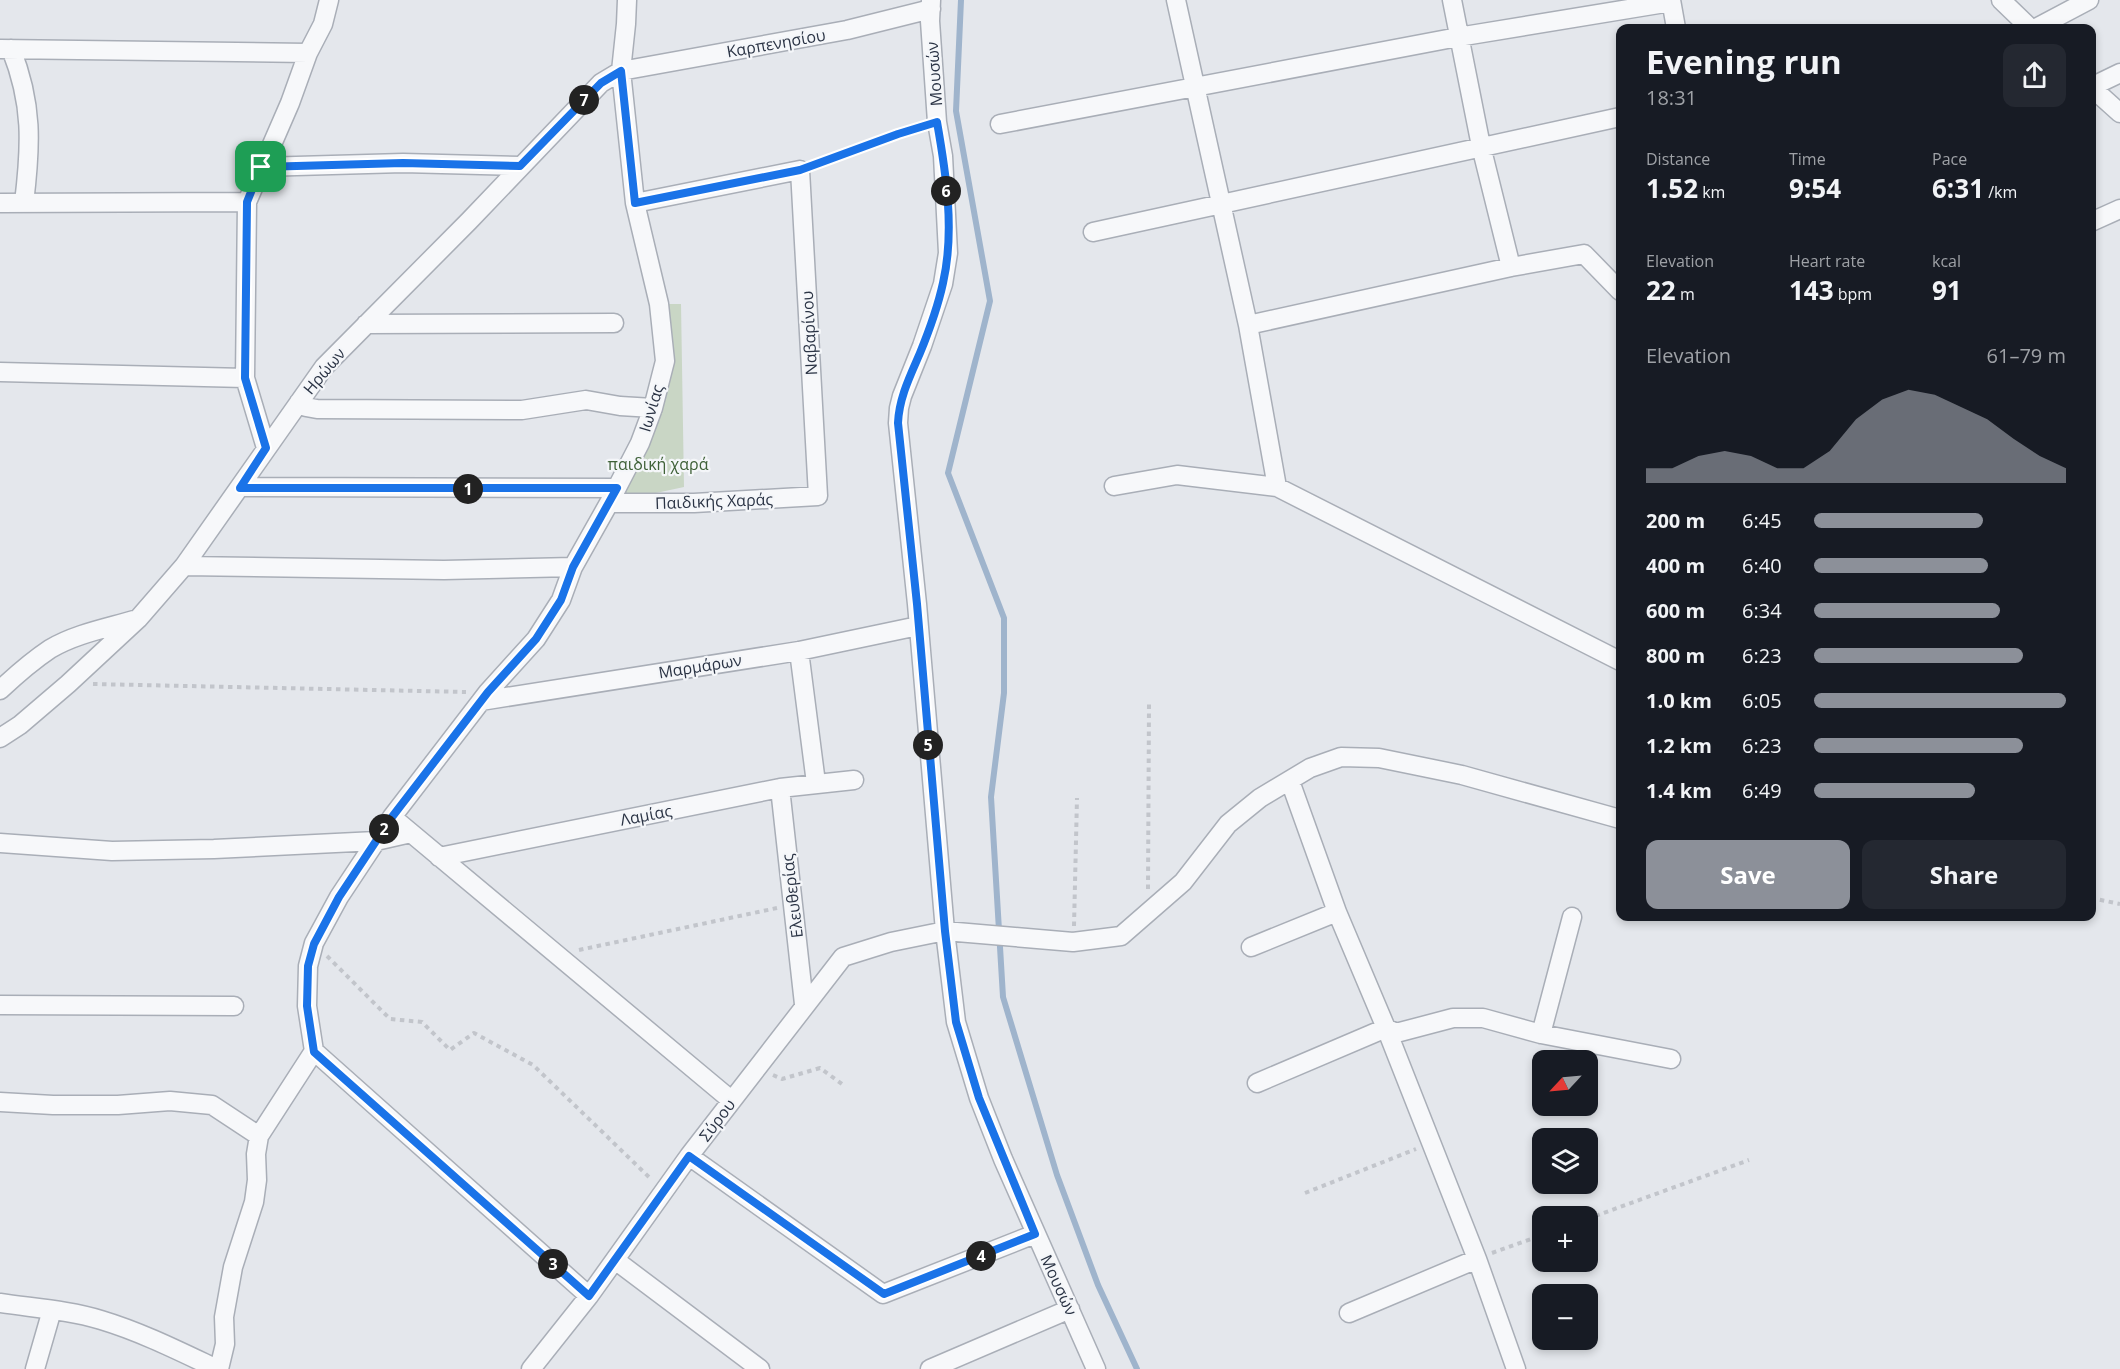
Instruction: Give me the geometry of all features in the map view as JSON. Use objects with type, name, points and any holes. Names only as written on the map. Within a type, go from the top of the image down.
[{"type":"street","points":[[266,448],[245,378],[247,202],[290,103],[308,53],[323,24],[329,0]]},
{"type":"street","points":[[621,71],[627,0]]},
{"type":"street","points":[[1176,0],[1248,325],[1277,488]]},
{"type":"street","points":[[1452,0],[1481,146],[1511,267]]},
{"type":"street","points":[[2001,0],[2026,24]]},
{"type":"street","points":[[2044,24],[2089,0]]},
{"type":"street","points":[[1000,124],[1458,37],[1671,1],[1675,24]]},
{"type":"street","name":"Καρπενησίου","points":[[621,71],[847,30],[931,4]]},
{"type":"street","name":"Μουσών","points":[[931,4],[937,122],[943,156],[948,253],[943,284],[902,396],[898,415],[945,931],[956,1022],[979,1098],[1035,1234],[1096,1369]]},
{"type":"street","points":[[24,203],[30,140],[29,114],[24,89],[5,49],[308,53]]},
{"type":"street","name":"Ηρώων","points":[[0,738],[20,725],[68,684],[138,619],[184,566],[324,367],[470,221],[601,83],[621,71]]},
{"type":"street","name":"Ιωνίας","points":[[314,1052],[307,1006],[308,966],[314,944],[339,897],[392,817],[484,697],[536,639],[561,600],[573,567],[640,443],[653,408],[664,361],[660,304],[635,203],[621,71]]},
{"type":"street","points":[[2096,85],[2120,73]]},
{"type":"street","points":[[2096,91],[2120,113]]},
{"type":"street","points":[[1093,232],[1616,118]]},
{"type":"street","points":[[261,167],[403,163],[520,166]]},
{"type":"street","points":[[635,203],[800,170]]},
{"type":"street","name":"Ναβαρίνου","points":[[800,170],[818,496]]},
{"type":"street","points":[[0,203],[247,202]]},
{"type":"street","points":[[2096,220],[2120,209]]},
{"type":"street","points":[[1248,325],[1511,267],[1584,254],[1616,287]]},
{"type":"street","points":[[366,324],[614,323]]},
{"type":"street","points":[[0,372],[245,378]]},
{"type":"street","points":[[298,402],[306,407],[317,409],[522,410],[586,400],[620,406],[653,408]]},
{"type":"street","points":[[1114,486],[1178,475],[1277,488],[1616,659]]},
{"type":"street","name":"Παιδικής Χαράς","points":[[240,488],[613,496],[694,503],[818,496]]},
{"type":"street","points":[[184,566],[432,570],[573,567]]},
{"type":"street","points":[[0,690],[19,672],[52,648],[138,619]]},
{"type":"street","name":"Μαρμάρων","points":[[484,697],[799,651],[918,626]]},
{"type":"street","points":[[799,651],[816,783]]},
{"type":"street","name":"Σύρου","points":[[531,1369],[589,1296],[755,1068],[843,957],[891,942],[945,931],[1073,942],[1121,936],[1183,882],[1228,824],[1260,798],[1323,762],[1341,757],[1379,758],[1462,775],[1616,818]]},
{"type":"street","name":"Λαμίας","points":[[439,857],[780,788],[854,780]]},
{"type":"street","points":[[1290,781],[1337,912],[1386,1028],[1477,1259],[1515,1369]]},
{"type":"street","name":"Ελευθερίας","points":[[780,788],[804,1004]]},
{"type":"street","points":[[392,817],[731,1100]]},
{"type":"street","points":[[0,843],[112,851],[214,849],[376,841],[411,833]]},
{"type":"street","points":[[1251,947],[1337,912]]},
{"type":"street","points":[[1541,1034],[1572,917]]},
{"type":"street","points":[[0,1005],[234,1006]]},
{"type":"street","points":[[1257,1083],[1386,1028],[1396,1033],[1453,1018],[1483,1018],[1541,1034],[1671,1059]]},
{"type":"street","points":[[0,1303],[52,1310],[111,1324],[154,1340],[218,1369],[225,1344],[225,1317],[233,1268],[254,1202],[257,1180],[256,1154],[260,1136],[314,1052],[589,1296]]},
{"type":"street","points":[[0,1102],[118,1105],[170,1101],[212,1105],[260,1136]]},
{"type":"street","points":[[689,1156],[884,1294],[1035,1234]]},
{"type":"street","points":[[1349,1313],[1477,1259]]},
{"type":"street","points":[[615,1260],[760,1369]]},
{"type":"street","points":[[930,1369],[1070,1309]]},
{"type":"street","points":[[35,1369],[52,1310]]},
{"type":"path","points":[[800,170],[937,122]]},
{"type":"path","points":[[68,684],[484,697]]},
{"type":"path","points":[[1148,913],[1149,704]]},
{"type":"path","points":[[1073,942],[1077,798]]},
{"type":"path","points":[[2096,899],[2120,904]]},
{"type":"path","points":[[558,954],[793,904]]},
{"type":"path","points":[[314,944],[390,1019],[422,1022],[450,1050],[474,1033],[533,1065],[664,1192]]},
{"type":"path","points":[[755,1068],[782,1079],[820,1068],[842,1084]]},
{"type":"path","points":[[1305,1193],[1431,1143]]},
{"type":"path","points":[[1598,1215],[1749,1160]]},
{"type":"path","points":[[1477,1259],[1532,1239]]},
{"type":"green space","name":"παιδική χαρά","points":[[659,304],[681,304],[684,487],[609,503],[653,408]]},
{"type":"waterway","points":[[961,0],[956,111],[990,301],[948,473],[1004,618],[1004,693],[991,797],[1003,997],[1057,1175],[1098,1285],[1137,1369]]},
{"type":"route","points":[[621,71],[635,203],[800,170],[937,122],[943,156],[948,253],[943,284],[902,396],[898,423],[917,604],[945,931],[956,1022],[979,1098],[1035,1234],[884,1294],[689,1156],[589,1296],[314,1052],[307,1006],[308,966],[314,944],[339,897],[392,817],[488,692],[536,639],[561,600],[573,567],[617,488],[240,488],[266,448],[245,378],[247,202],[261,167],[403,163],[520,166],[601,83],[621,71]]}]
